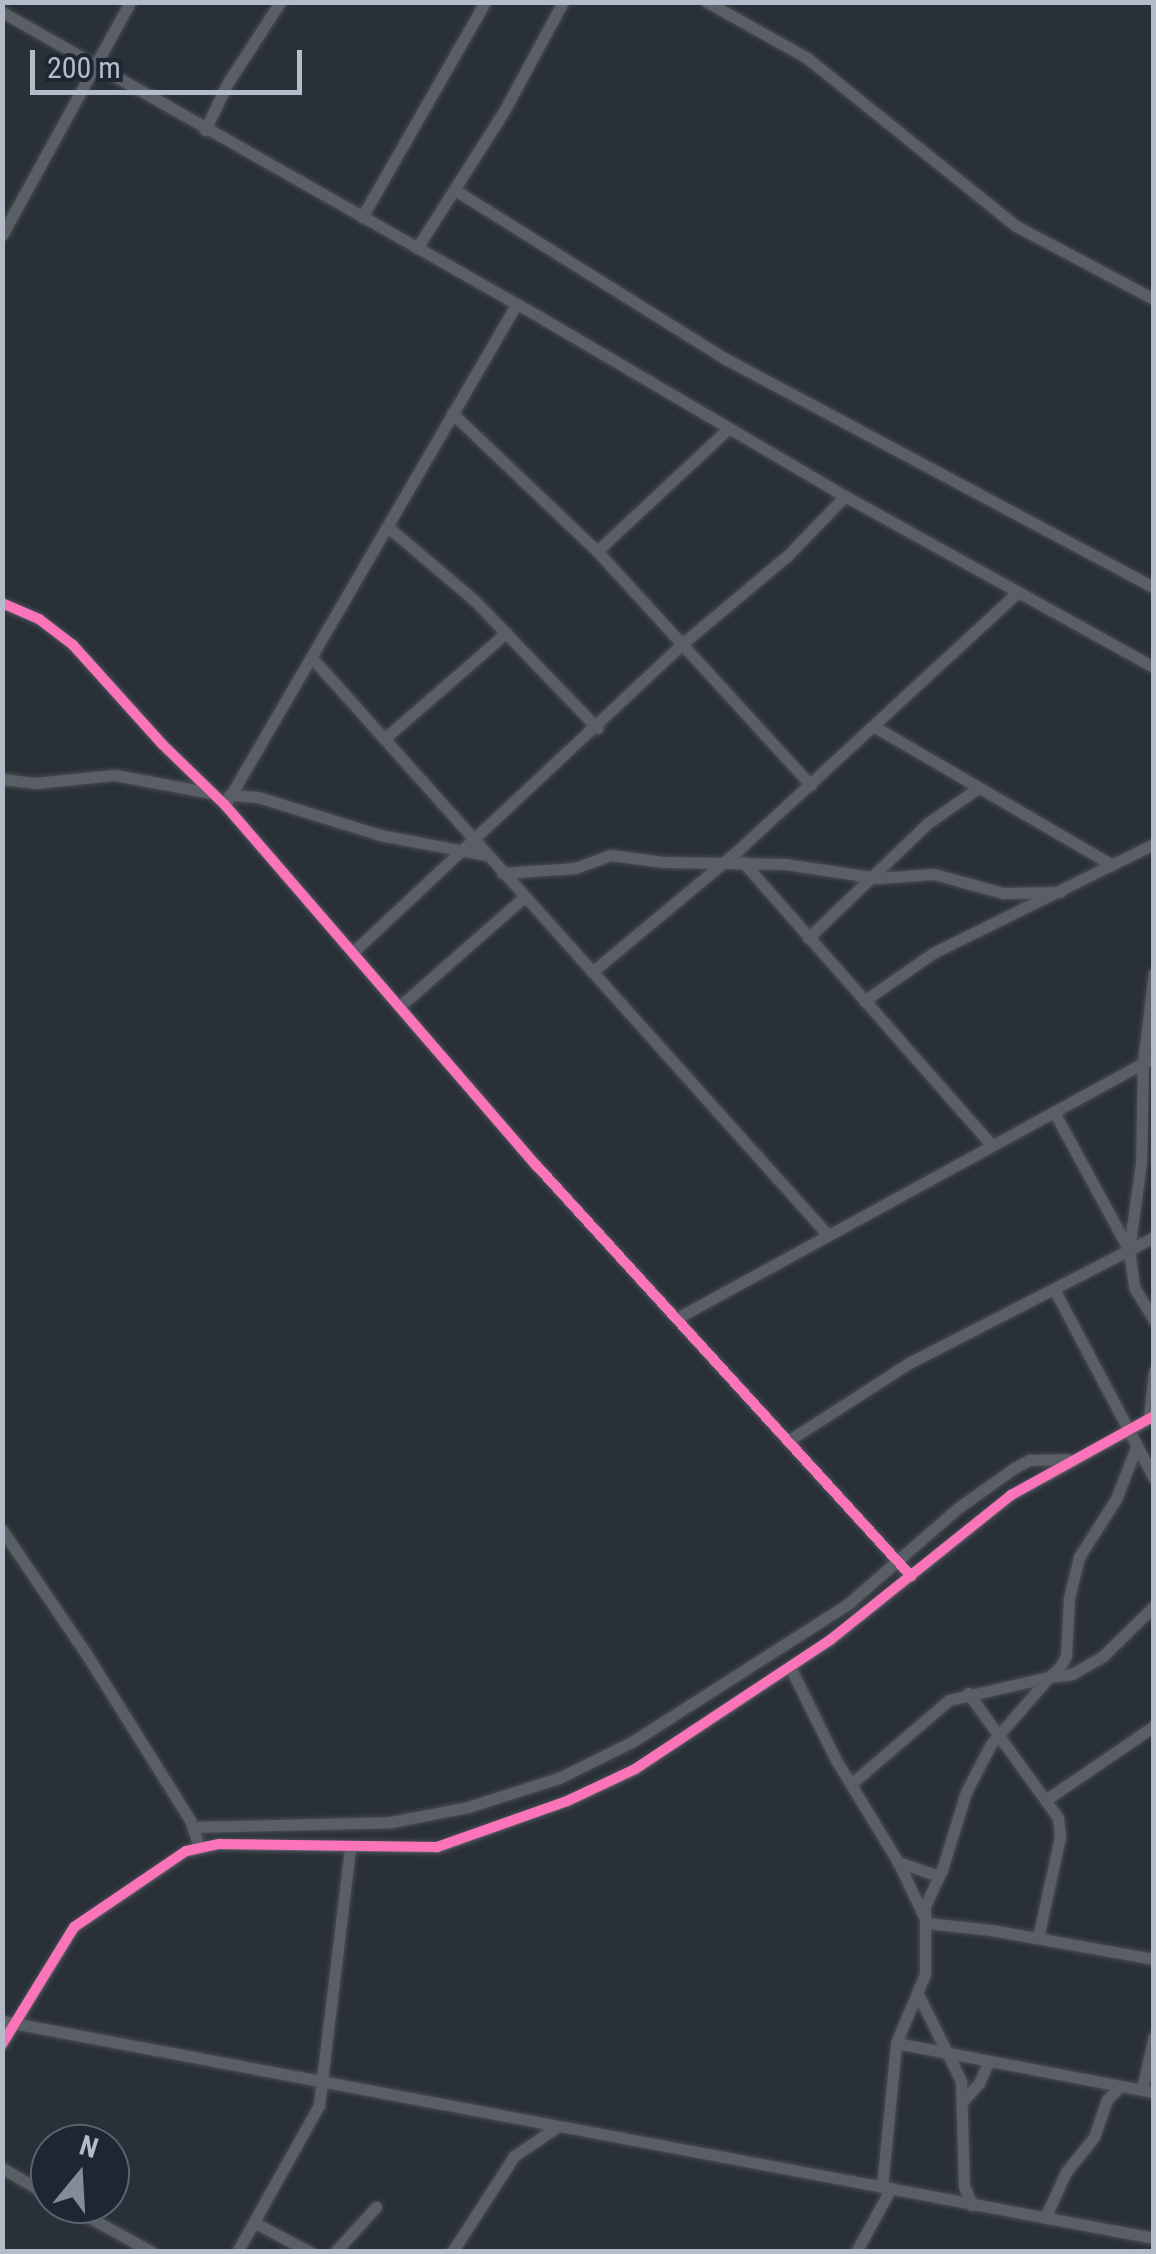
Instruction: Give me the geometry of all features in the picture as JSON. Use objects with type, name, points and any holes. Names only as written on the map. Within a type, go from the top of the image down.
[{"type":"street","points":[[2,235],[130,2]]},
{"type":"street","points":[[205,130],[227,84],[280,2]]},
{"type":"street","points":[[362,216],[484,2]]},
{"type":"street","points":[[418,248],[563,2]]},
{"type":"street","points":[[707,2],[807,58],[1039,242],[1154,299]]},
{"type":"street","points":[[2,12],[844,496],[1154,667]]},
{"type":"street","points":[[455,190],[724,358],[1154,588]]},
{"type":"street","points":[[228,800],[314,659],[516,305]]},
{"type":"street","points":[[452,413],[598,551],[811,785]]},
{"type":"street","points":[[598,551],[729,428]]},
{"type":"street","points":[[353,952],[597,728],[682,644],[788,555],[844,496]]},
{"type":"street","points":[[388,527],[440,568],[597,728]]},
{"type":"street","points":[[592,972],[735,853],[1017,593]]},
{"type":"street","points":[[2,603],[39,619],[73,646],[212,793]]},
{"type":"street","points":[[384,739],[506,633]]},
{"type":"street","points":[[314,659],[826,1234]]},
{"type":"street","points":[[875,728],[1112,865]]},
{"type":"street","points":[[2,779],[34,784],[115,775],[212,793],[228,800],[536,1166],[791,1439],[911,1576]]},
{"type":"street","points":[[808,938],[928,823],[978,788]]},
{"type":"street","points":[[228,800],[258,797],[380,835],[486,856]]},
{"type":"street","points":[[864,1000],[933,953],[1154,844]]},
{"type":"street","points":[[735,853],[953,1095],[991,1144]]},
{"type":"street","points":[[502,872],[575,868],[610,856],[664,862],[785,864],[869,878],[934,874],[1003,893],[1060,892]]},
{"type":"street","points":[[400,1006],[524,898]]},
{"type":"street","points":[[1154,973],[1141,1163],[1129,1250],[1134,1287],[1154,1320]]},
{"type":"street","points":[[679,1317],[1148,1060]]},
{"type":"street","points":[[1054,1112],[1129,1250]]},
{"type":"street","points":[[791,1439],[909,1364],[1154,1237]]},
{"type":"street","points":[[1055,1291],[1154,1478]]},
{"type":"street","points":[[2,2044],[8,2021],[74,1927],[159,1867],[199,1846],[438,1848],[567,1802],[636,1768],[870,1611],[1011,1495],[1068,1459],[1151,1417],[1154,1371]]},
{"type":"street","points":[[856,2252],[886,2187],[896,2044],[925,1974],[925,1906],[939,1876],[966,1792],[1000,1735],[1066,1656],[1069,1598],[1082,1548],[1116,1500],[1137,1445]]},
{"type":"street","points":[[193,1827],[391,1822],[468,1807],[559,1778],[632,1742],[849,1603],[958,1508],[1014,1468],[1029,1460],[1068,1459]]},
{"type":"street","points":[[2,1530],[86,1652],[193,1827],[199,1846]]},
{"type":"street","points":[[851,1784],[924,1718],[968,1693],[1072,1674],[1103,1656],[1154,1606]]},
{"type":"street","points":[[790,1667],[851,1784],[898,1862],[927,1923]]},
{"type":"street","points":[[968,1693],[1058,1818],[1060,1837],[1038,1938]]},
{"type":"street","points":[[1047,1800],[1154,1726]]},
{"type":"street","points":[[236,2252],[313,2120],[324,2082],[350,1848]]},
{"type":"street","points":[[898,1862],[939,1876]]},
{"type":"street","points":[[927,1923],[1154,1959]]},
{"type":"street","points":[[918,1994],[958,2074],[964,2186],[972,2205]]},
{"type":"street","points":[[8,2021],[1154,2238]]},
{"type":"street","points":[[896,2044],[1148,2091],[1154,2036]]},
{"type":"street","points":[[962,2102],[979,2083],[989,2061]]},
{"type":"street","points":[[1045,2218],[1066,2172],[1094,2136],[1107,2100],[1120,2086]]},
{"type":"street","points":[[452,2252],[514,2156],[557,2127]]},
{"type":"street","points":[[2,2168],[30,2184]]},
{"type":"street","points":[[335,2252],[376,2207]]},
{"type":"street","points":[[255,2222],[310,2252]]},
{"type":"street","points":[[101,2224],[152,2252]]},
{"type":"cycle path","points":[[2,603],[39,619],[73,645],[162,744],[225,805],[537,1166],[911,1576]]},
{"type":"cycle path","points":[[2,2044],[74,1927],[186,1851],[220,1844],[437,1847],[567,1801],[635,1769],[830,1640],[1011,1495],[1154,1416]]}]
